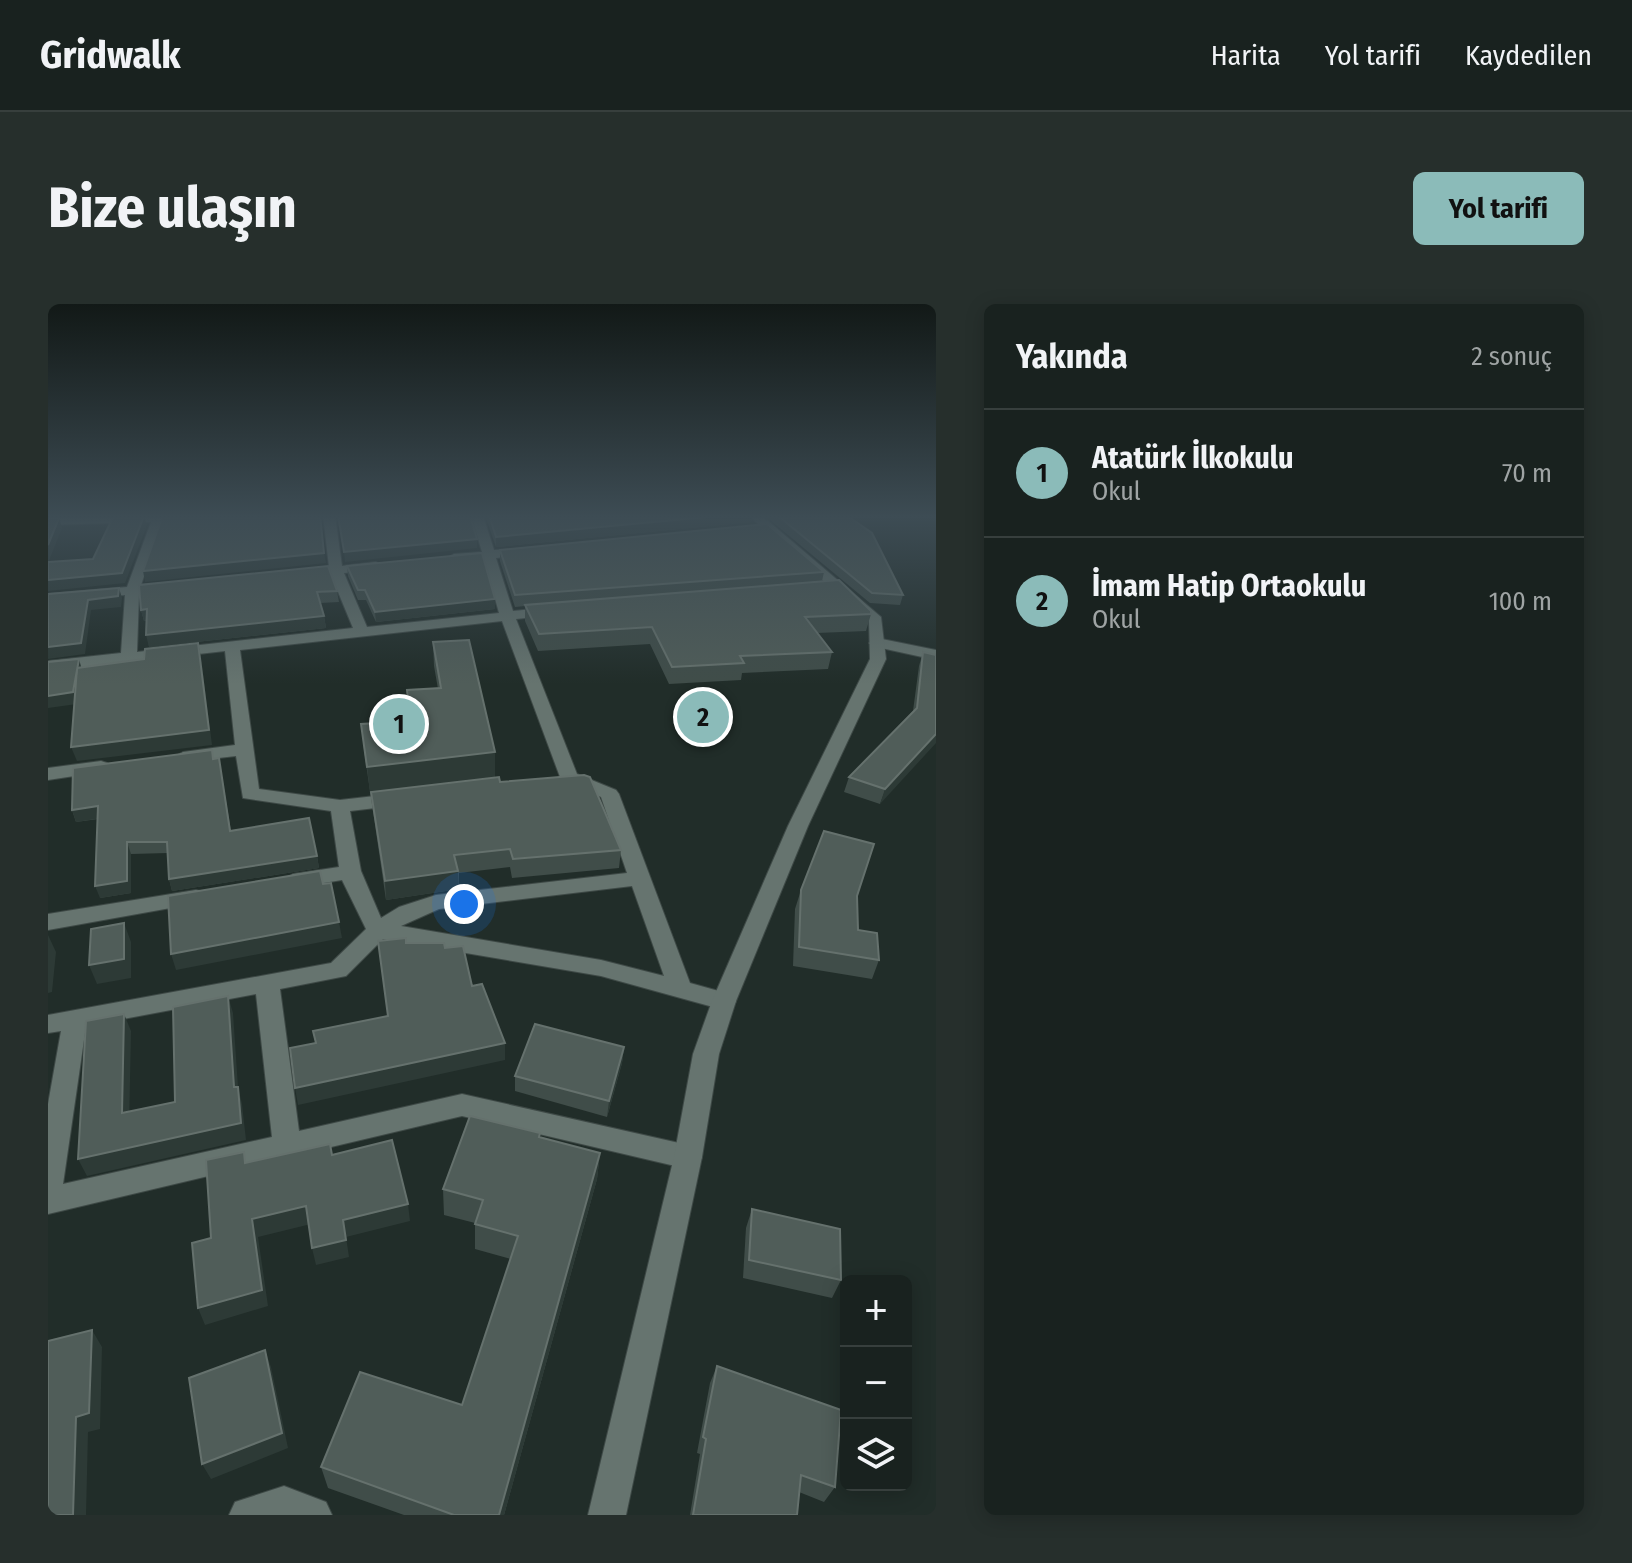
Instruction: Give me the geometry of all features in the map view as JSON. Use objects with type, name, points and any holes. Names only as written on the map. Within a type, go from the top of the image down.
[{"type":"street","points":[[129,657],[132,591],[139,572]]},
{"type":"street","points":[[289,575],[322,572]]},
{"type":"street","points":[[337,572],[361,631]]},
{"type":"street","points":[[493,572],[561,778],[609,794],[680,988]]},
{"type":"street","points":[[607,1515],[688,1157],[706,1054],[724,1001],[798,826],[878,659],[876,620],[812,572]]},
{"type":"street","points":[[48,598],[179,586]]},
{"type":"street","points":[[48,666],[570,609]]},
{"type":"street","points":[[877,643],[936,655]]},
{"type":"street","points":[[232,646],[250,794],[340,806],[416,797]]},
{"type":"street","points":[[169,759],[245,749]]},
{"type":"street","points":[[48,774],[124,765]]},
{"type":"street","points":[[340,806],[347,873],[365,912],[378,930],[601,968],[724,1001]]},
{"type":"street","points":[[269,885],[347,873]]},
{"type":"street","points":[[48,1189],[61,1022],[338,970],[378,930],[407,912],[436,902],[641,878]]},
{"type":"street","points":[[48,922],[221,893]]},
{"type":"street","points":[[267,983],[287,1146]]},
{"type":"street","points":[[48,1201],[462,1105],[688,1157]]},
{"type":"street","points":[[248,1515],[284,1505],[313,1515]]},
{"type":"building","points":[[48,572],[123,572],[122,573],[48,580]]},
{"type":"building","points":[[273,572],[330,572],[337,591],[317,592],[324,616],[146,635],[147,609],[141,610],[139,585]]},
{"type":"building","points":[[350,572],[487,572],[495,599],[375,612],[365,590],[358,590]]},
{"type":"building","points":[[507,572],[824,572],[515,595]]},
{"type":"building","points":[[846,572],[891,572],[903,595],[872,593]]},
{"type":"building","points":[[839,580],[871,614],[805,617],[832,652],[740,656],[744,663],[672,667],[652,627],[539,634],[525,605]]},
{"type":"building","points":[[119,588],[118,596],[88,600],[81,643],[48,647],[48,594]]},
{"type":"building","points":[[469,640],[495,752],[367,767],[361,724],[410,721],[407,690],[441,688],[433,642]]},
{"type":"building","points":[[198,643],[209,730],[71,747],[77,668],[144,659],[145,649]]},
{"type":"building","points":[[923,652],[936,655],[936,734],[885,789],[849,777],[917,708]]},
{"type":"building","points":[[79,659],[73,692],[48,696],[48,662]]},
{"type":"building","points":[[212,750],[213,759],[219,758],[230,831],[309,818],[317,856],[169,879],[167,842],[127,842],[127,881],[95,886],[98,806],[72,810],[73,768]]},
{"type":"building","points":[[499,777],[500,782],[590,777],[621,850],[513,859],[510,849],[454,855],[458,871],[385,881],[371,792]]},
{"type":"building","points":[[824,831],[874,844],[857,896],[858,930],[877,933],[879,960],[799,947],[801,890]]},
{"type":"building","points":[[320,871],[323,884],[331,883],[339,922],[171,954],[168,896]]},
{"type":"building","points":[[124,923],[124,959],[89,965],[91,929]]},
{"type":"building","points":[[406,938],[406,943],[444,943],[445,948],[463,946],[472,986],[482,984],[505,1043],[295,1088],[290,1048],[316,1043],[313,1031],[388,1016],[378,941]]},
{"type":"building","points":[[228,996],[234,1087],[238,1087],[241,1123],[78,1159],[86,1021],[124,1014],[122,1113],[175,1102],[173,1007]]},
{"type":"building","points":[[535,1024],[624,1047],[609,1101],[515,1076]]},
{"type":"building","points":[[470,1116],[540,1133],[539,1137],[600,1153],[499,1515],[454,1515],[321,1467],[360,1372],[462,1405],[518,1236],[475,1224],[483,1200],[443,1189]]},
{"type":"building","points":[[392,1140],[408,1204],[343,1220],[346,1240],[312,1248],[306,1206],[252,1219],[262,1290],[198,1308],[192,1243],[211,1238],[206,1160],[244,1152],[245,1163],[330,1144],[332,1155]]},
{"type":"building","points":[[752,1209],[840,1229],[840,1280],[749,1260]]},
{"type":"building","points":[[92,1330],[89,1413],[76,1417],[73,1515],[48,1515],[48,1341]]},
{"type":"building","points":[[265,1350],[282,1433],[202,1464],[189,1378]]},
{"type":"building","points":[[717,1366],[840,1410],[835,1487],[801,1475],[797,1515],[693,1515],[706,1439],[703,1437]]},
{"type":"place","name":"İmam Hatip Ortaokulu","points":[[703,717]]},
{"type":"place","name":"Atatürk İlkokulu","points":[[399,724]]}]
